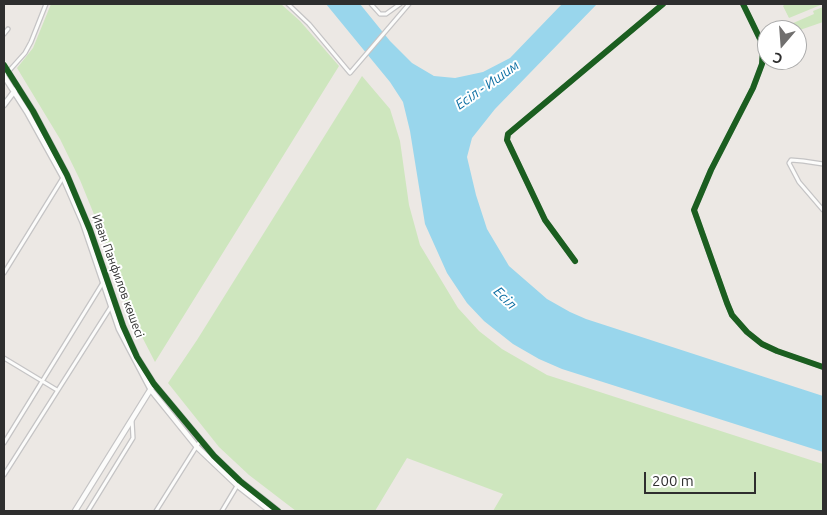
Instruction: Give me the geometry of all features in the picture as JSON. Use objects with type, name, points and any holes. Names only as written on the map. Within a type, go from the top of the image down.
[{"type":"street","points":[[5,74],[25,53],[32,42],[46,4]]},
{"type":"street","points":[[288,4],[310,24],[350,72],[390,23],[409,4]]},
{"type":"street","points":[[371,4],[380,14],[386,14],[400,4]]},
{"type":"street","points":[[575,261],[545,220],[507,140],[508,134],[663,4]]},
{"type":"street","points":[[743,4],[761,41],[763,49],[762,64],[753,88],[711,170],[694,210],[732,315],[747,332],[762,344],[823,367]]},
{"type":"street","points":[[4,34],[8,29]]},
{"type":"street","points":[[4,65],[5,74]]},
{"type":"street","name":"Иван Панфилов көшесі","points":[[5,74],[16,89],[65,176],[90,230],[112,305],[133,358],[151,390],[197,446],[270,511]]},
{"type":"street","points":[[4,106],[16,89]]},
{"type":"street","points":[[823,164],[791,160],[789,163],[799,182],[823,210]]},
{"type":"street","points":[[4,273],[65,176]]},
{"type":"street","points":[[4,443],[105,281]]},
{"type":"street","points":[[4,475],[112,305]]},
{"type":"street","name":"Иван Панфилов көшесі","points":[[112,305],[137,356],[154,384],[200,441],[239,484],[278,511]]},
{"type":"street","points":[[4,358],[57,390]]},
{"type":"street","points":[[75,511],[154,384]]},
{"type":"street","points":[[88,511],[133,438],[132,419]]},
{"type":"street","points":[[156,511],[200,441]]},
{"type":"street","points":[[222,511],[239,484]]},
{"type":"green space","points":[[51,4],[281,4],[300,21],[339,66],[155,362],[122,298],[102,234],[80,180],[60,139],[17,68],[33,48]]},
{"type":"green space","points":[[785,4],[823,4],[789,18],[783,6]]},
{"type":"green space","points":[[823,7],[823,22],[807,28],[807,20],[800,20],[814,14],[813,11]]},
{"type":"green space","points":[[362,76],[390,109],[400,141],[409,205],[420,245],[458,308],[479,331],[502,349],[547,375],[823,464],[823,511],[493,511],[503,494],[407,458],[375,511],[296,511],[249,475],[219,447],[168,383],[197,340]]},
{"type":"water","points":[[326,4],[360,4],[390,41],[412,63],[434,76],[455,78],[483,72],[510,58],[562,4],[597,4],[495,109],[472,138],[467,157],[487,229],[509,266],[547,299],[570,312],[586,319],[823,396],[823,452],[562,369],[539,359],[513,344],[484,321],[467,303],[447,273],[425,224],[410,131],[403,102],[390,82]]},
{"type":"cycle path","points":[[575,261],[545,220],[507,140],[508,134],[663,4]]},
{"type":"cycle path","points":[[743,4],[761,41],[763,49],[762,64],[753,88],[711,170],[694,210],[732,315],[747,332],[762,344],[823,367]]},
{"type":"cycle path","points":[[4,65],[33,111],[67,175],[90,230],[123,326],[137,357],[154,384],[214,456],[240,481],[278,511]]},
{"type":"water label","name":"Есіл - Ишим","points":[[487,85]]},
{"type":"water label","name":"Есіл","points":[[505,298]]}]
